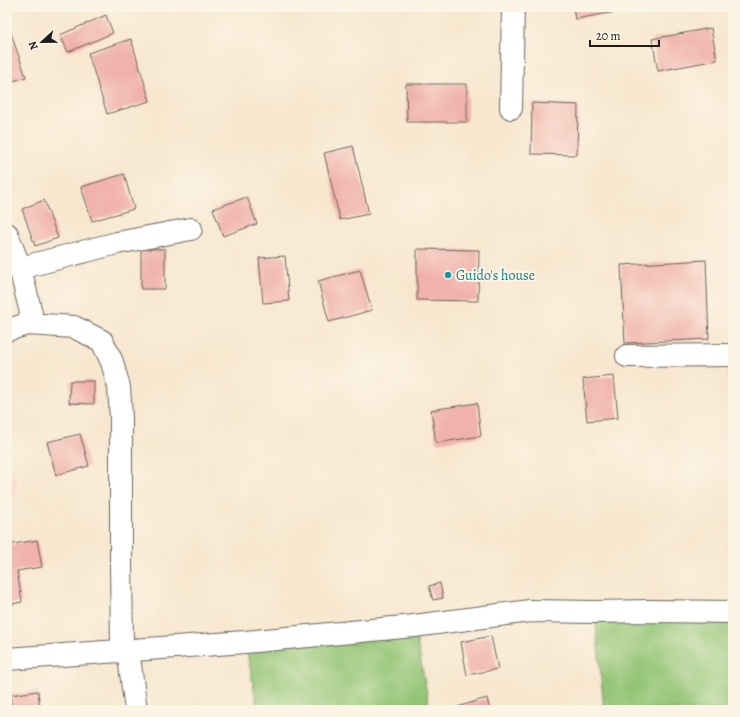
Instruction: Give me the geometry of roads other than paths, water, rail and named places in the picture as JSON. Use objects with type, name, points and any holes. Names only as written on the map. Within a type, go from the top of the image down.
[{"type":"street","points":[[511,108],[513,7]]},
{"type":"street","points":[[20,268],[117,243],[191,229]]},
{"type":"street","points":[[7,234],[20,268],[31,313],[28,324]]},
{"type":"street","points":[[7,330],[28,324],[74,328],[102,341],[112,362],[119,387],[121,418],[120,560],[125,650],[136,710]]},
{"type":"street","points":[[626,356],[733,355]]},
{"type":"street","points":[[7,659],[245,642],[399,627],[530,611],[733,612]]},
{"type":"place","name":"Guido's house","points":[[448,275]]}]
